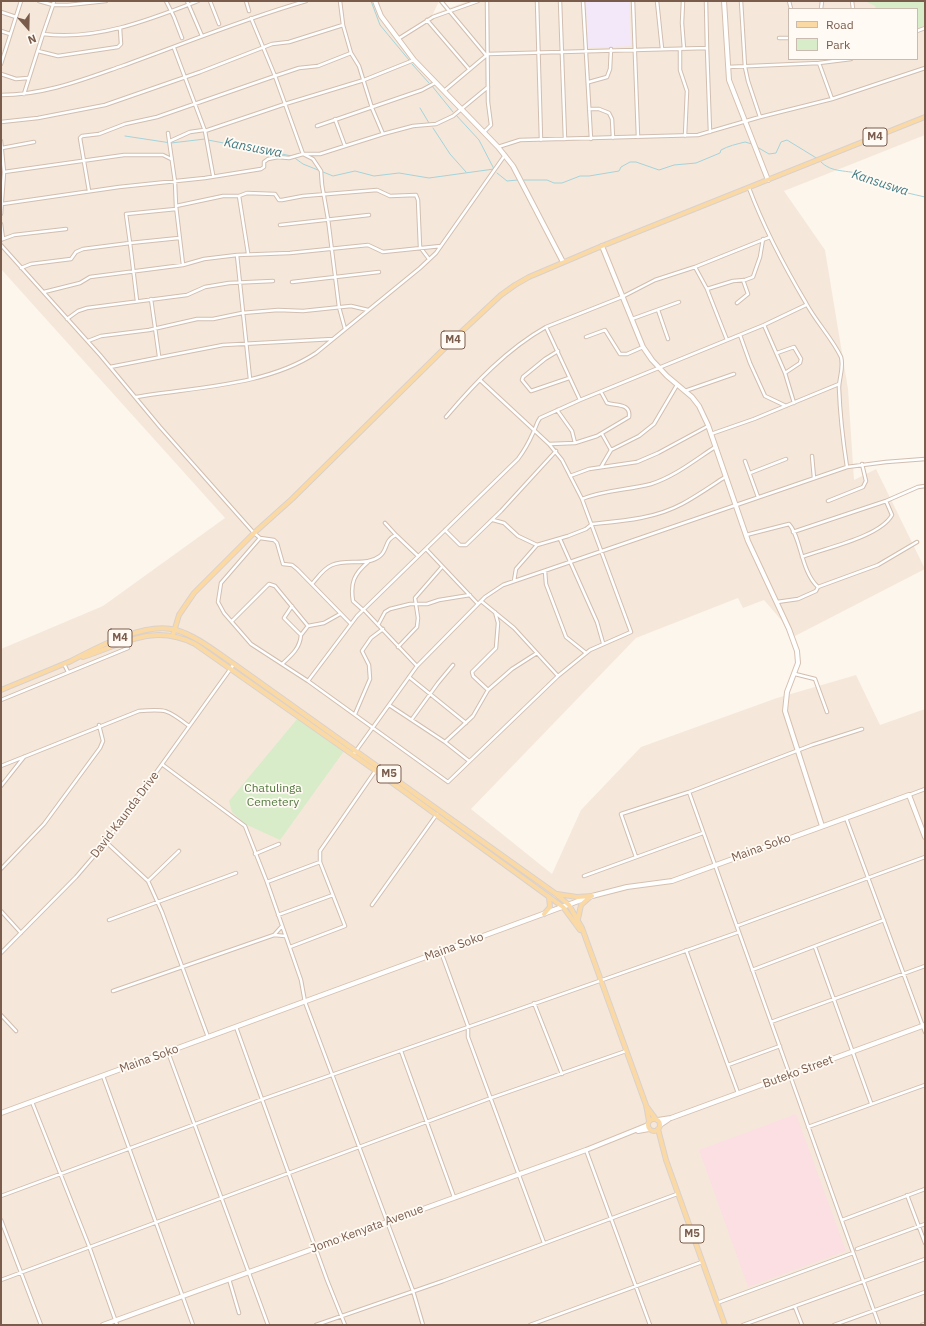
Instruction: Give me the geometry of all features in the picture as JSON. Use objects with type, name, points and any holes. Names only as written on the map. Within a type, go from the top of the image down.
[{"type":"main road","name":"M4","points":[[1,690],[69,662],[142,637],[174,635],[174,630],[179,615],[188,600],[254,533],[292,499],[458,335],[501,295],[529,277],[602,246],[925,117]]},
{"type":"main road","name":"M4","points":[[69,662],[125,636],[151,630],[174,630]]},
{"type":"main road","name":"M5","points":[[174,630],[197,639],[234,664],[355,753]]},
{"type":"main road","name":"M5","points":[[174,635],[195,644],[439,810],[556,894],[569,905],[578,919],[646,1105],[650,1126],[660,1142],[725,1325]]},
{"type":"main road","name":"M5","points":[[377,768],[436,815],[563,907],[585,938]]},
{"type":"main road","points":[[556,894],[577,897],[592,896]]},
{"type":"main road","points":[[544,914],[551,904],[548,896]]},
{"type":"main road","points":[[578,919],[581,905],[592,896]]},
{"type":"main road","name":"M5","points":[[646,1105],[657,1119],[660,1142]]},
{"type":"main road","points":[[650,1126],[657,1119]]},
{"type":"main road","points":[[650,1126],[659,1127]]},
{"type":"street","points":[[1,64],[21,1]]},
{"type":"street","points":[[39,1],[53,5],[106,1]]},
{"type":"street","points":[[24,94],[54,1]]},
{"type":"street","points":[[166,1],[182,38]]},
{"type":"street","points":[[188,1],[202,36]]},
{"type":"street","points":[[43,34],[66,36],[120,28],[139,23],[198,1]]},
{"type":"street","points":[[210,1],[219,24]]},
{"type":"street","points":[[246,1],[250,10]]},
{"type":"street","points":[[1,95],[24,94],[64,86],[174,48],[251,18],[306,1]]},
{"type":"street","points":[[340,1],[343,25],[352,53],[364,80],[372,108],[383,134]]},
{"type":"street","points":[[375,1],[381,16],[414,60],[505,155],[518,174],[563,262]]},
{"type":"street","points":[[442,1],[487,55]]},
{"type":"street","points":[[398,38],[426,20],[478,1]]},
{"type":"street","points":[[483,132],[491,125],[488,87],[487,1]]},
{"type":"street","points":[[537,1],[537,52],[541,140]]},
{"type":"street","points":[[560,1],[565,139]]},
{"type":"street","points":[[583,1],[589,82],[588,109],[591,139]]},
{"type":"street","points":[[633,1],[638,137]]},
{"type":"street","points":[[657,1],[662,49]]},
{"type":"street","points":[[683,1],[680,70],[687,91],[685,136]]},
{"type":"street","points":[[706,1],[710,132]]},
{"type":"street","points":[[724,1],[727,67],[730,86],[768,180]]},
{"type":"street","points":[[741,1],[745,67],[760,117]]},
{"type":"street","points":[[1,12],[16,17]]},
{"type":"street","points":[[251,18],[275,76],[303,154],[313,160],[322,171],[323,195],[328,219],[339,307],[345,329]]},
{"type":"street","points":[[426,20],[469,69]]},
{"type":"street","points":[[1,122],[38,118],[105,105],[264,48],[343,25]]},
{"type":"street","points":[[38,51],[58,56],[118,46],[121,44],[120,28]]},
{"type":"street","points":[[1,31],[10,35]]},
{"type":"street","points":[[779,38],[788,38]]},
{"type":"street","points":[[174,48],[208,142],[213,176]]},
{"type":"street","points":[[444,92],[487,55],[562,51],[707,48]]},
{"type":"street","points":[[589,82],[607,77],[610,69],[610,50]]},
{"type":"street","points":[[89,191],[80,138],[82,136],[103,133],[125,124],[157,117],[299,68],[318,66],[352,53]]},
{"type":"street","points":[[170,141],[190,132],[204,130],[364,80],[414,60]]},
{"type":"street","points":[[727,67],[819,63],[838,60]]},
{"type":"street","points":[[819,63],[832,99]]},
{"type":"street","points":[[498,147],[515,141],[685,136],[710,132],[760,117],[832,99],[925,68]]},
{"type":"street","points":[[1,74],[16,79],[28,78]]},
{"type":"street","points":[[317,126],[422,90],[435,82]]},
{"type":"street","points":[[2,204],[89,191],[175,182],[263,168],[265,161],[278,156],[294,157],[303,154],[317,154],[413,126],[436,124],[453,116],[488,87]]},
{"type":"street","points":[[588,109],[599,109],[609,113],[612,119],[613,138]]},
{"type":"street","points":[[334,119],[345,146]]},
{"type":"street","points":[[168,133],[175,182],[176,207],[183,265]]},
{"type":"street","points":[[1,141],[4,172],[1,214]]},
{"type":"street","points":[[2,148],[34,142]]},
{"type":"street","points":[[4,172],[104,157],[143,154],[163,155],[171,159]]},
{"type":"street","points":[[313,160],[313,156],[317,154]]},
{"type":"street","points":[[136,397],[250,379],[292,367],[303,362],[429,259],[441,246],[505,155]]},
{"type":"street","points":[[748,188],[770,237],[806,305],[841,357],[843,366],[839,384],[842,435],[847,467]]},
{"type":"street","points":[[137,301],[126,214],[176,207],[224,196],[239,196],[247,193],[271,192],[275,194],[279,200],[282,200],[303,196],[377,190],[390,196],[416,196],[418,200],[420,247],[429,259]]},
{"type":"street","points":[[239,196],[248,254]]},
{"type":"street","points":[[280,225],[369,215]]},
{"type":"street","points":[[1,224],[2,240],[14,235],[66,229]]},
{"type":"street","points":[[446,416],[502,358],[526,338],[546,327],[622,297],[655,280],[695,267],[770,237]]},
{"type":"street","points":[[21,268],[31,264],[71,258],[76,252],[83,249],[179,238]]},
{"type":"street","points":[[707,289],[732,280],[743,280],[754,275],[762,240]]},
{"type":"street","points":[[44,292],[80,283],[90,277],[183,265],[204,259],[237,255],[281,254],[368,245],[383,252],[441,246]]},
{"type":"street","points":[[1,246],[88,341],[160,427],[254,533],[260,538],[274,540],[277,543],[284,564],[292,565],[297,569],[350,624]]},
{"type":"street","points":[[602,246],[643,347],[660,368],[697,402],[711,434],[746,535],[789,629],[797,651],[798,663],[787,692],[785,711],[822,826]]},
{"type":"street","points":[[237,255],[250,379]]},
{"type":"street","points":[[695,267],[707,289],[727,340]]},
{"type":"street","points":[[292,282],[380,272]]},
{"type":"street","points":[[67,319],[78,311],[87,308],[188,295],[205,287],[239,282],[273,280]]},
{"type":"street","points":[[736,303],[748,294],[743,280]]},
{"type":"street","points":[[151,299],[160,356]]},
{"type":"street","points":[[632,319],[678,302]]},
{"type":"street","points":[[308,681],[350,624],[518,459],[540,418],[580,400],[764,325],[806,305]]},
{"type":"street","points":[[88,341],[101,336],[142,332],[189,320],[213,319],[242,313],[352,306],[368,310]]},
{"type":"street","points":[[658,310],[668,339]]},
{"type":"street","points":[[764,325],[785,373],[794,403]]},
{"type":"street","points":[[546,327],[580,400]]},
{"type":"street","points":[[586,337],[600,330],[605,330],[620,354],[627,354],[643,347]]},
{"type":"street","points":[[740,335],[750,363],[765,396],[786,406]]},
{"type":"street","points":[[110,367],[160,356],[246,343],[333,339]]},
{"type":"street","points":[[777,353],[794,347],[801,359],[800,363],[785,373]]},
{"type":"street","points":[[558,351],[538,364],[523,377],[522,380],[531,391],[569,378]]},
{"type":"street","points":[[684,391],[734,374]]},
{"type":"street","points":[[260,538],[219,586],[218,602],[224,613],[250,644],[308,681],[448,782],[558,676],[586,653],[603,643],[631,632],[582,499],[556,451],[480,380]]},
{"type":"street","points":[[711,434],[754,420],[839,384]]},
{"type":"street","points":[[601,467],[611,450],[647,431],[661,414],[677,385]]},
{"type":"street","points":[[549,444],[575,443],[602,434],[627,419],[630,415],[624,406],[607,403],[601,392]]},
{"type":"street","points":[[557,410],[572,430],[575,443]]},
{"type":"street","points":[[570,476],[601,467],[627,465],[643,460],[708,426]]},
{"type":"street","points":[[602,434],[611,450]]},
{"type":"street","points":[[582,499],[603,492],[652,484],[671,475],[715,447]]},
{"type":"street","points":[[445,530],[460,545],[464,546],[493,520],[556,451]]},
{"type":"street","points":[[812,456],[814,478]]},
{"type":"street","points":[[750,473],[786,459]]},
{"type":"street","points":[[355,753],[417,666],[492,591],[514,581],[847,467],[862,464],[925,459]]},
{"type":"street","points":[[745,461],[758,497]]},
{"type":"street","points":[[828,501],[863,487],[866,481],[862,464]]},
{"type":"street","points":[[514,581],[516,569],[537,545],[548,540],[560,539],[583,531],[592,524],[642,518],[664,511],[682,504],[725,477]]},
{"type":"street","points":[[793,532],[886,501],[918,487],[925,486]]},
{"type":"street","points":[[802,556],[864,535],[881,526],[892,515],[886,501]]},
{"type":"street","points":[[493,520],[504,523],[518,536],[537,545]]},
{"type":"street","points":[[385,523],[418,556]]},
{"type":"street","points":[[746,535],[786,523],[790,525],[812,581],[818,587]]},
{"type":"street","points":[[396,535],[386,544],[382,555],[368,562],[355,575],[352,584],[353,601],[383,629],[417,666]]},
{"type":"street","points":[[560,539],[597,622],[603,643]]},
{"type":"street","points":[[777,602],[798,598],[816,591],[818,587],[878,565],[917,542]]},
{"type":"street","points":[[426,549],[478,604]]},
{"type":"street","points":[[312,584],[332,564],[352,561],[368,562]]},
{"type":"street","points":[[398,647],[417,627],[418,618],[415,598],[442,567]]},
{"type":"street","points":[[544,571],[546,584],[566,637],[586,653]]},
{"type":"street","points":[[232,621],[270,584],[275,586],[308,626]]},
{"type":"street","points":[[378,625],[387,610],[470,595]]},
{"type":"street","points":[[481,601],[514,628],[558,676]]},
{"type":"street","points":[[292,606],[284,618],[301,635]]},
{"type":"street","points":[[488,690],[472,672],[496,648],[498,623],[494,611]]},
{"type":"street","points":[[282,664],[295,651],[300,642],[301,635],[308,626],[324,623],[340,614]]},
{"type":"street","points":[[355,714],[370,679],[369,665],[362,651],[371,638],[383,629]]},
{"type":"street","points":[[1,700],[128,648]]},
{"type":"street","points":[[445,742],[477,711],[488,690],[512,670],[537,653]]},
{"type":"street","points":[[64,664],[68,672]]},
{"type":"street","name":"David Kaunda Drive","points":[[1,953],[76,877],[106,842],[234,664]]},
{"type":"street","points":[[412,719],[453,665]]},
{"type":"street","points":[[795,674],[816,679],[827,712]]},
{"type":"street","points":[[409,677],[466,723]]},
{"type":"street","points":[[389,705],[445,742],[469,762]]},
{"type":"street","points":[[1,766],[139,710],[162,709],[174,714],[190,726]]},
{"type":"street","points":[[1,869],[44,824],[100,748],[103,741],[99,725]]},
{"type":"street","points":[[636,857],[621,814],[689,792],[812,745],[862,730]]},
{"type":"street","points":[[1,786],[25,756]]},
{"type":"street","points":[[163,764],[242,822],[267,882],[301,980],[305,1002],[423,1325]]},
{"type":"street","points":[[290,947],[344,928],[345,923],[320,862],[320,851],[377,768]]},
{"type":"street","points":[[925,789],[909,795],[925,837]]},
{"type":"street","points":[[689,792],[879,1325]]},
{"type":"street","name":"Maina Soko","points":[[1,1113],[592,896],[627,887],[672,881],[909,795]]},
{"type":"street","points":[[372,905],[439,810]]},
{"type":"street","points":[[845,818],[925,1032]]},
{"type":"street","points":[[584,876],[703,833]]},
{"type":"street","points":[[106,842],[148,881],[159,902],[208,1037]]},
{"type":"street","points":[[255,854],[279,844]]},
{"type":"street","points":[[148,881],[179,851]]},
{"type":"street","points":[[736,926],[925,857]]},
{"type":"street","points":[[267,882],[320,862]]},
{"type":"street","points":[[110,920],[236,873]]},
{"type":"street","points":[[278,915],[333,895]]},
{"type":"street","points":[[1,911],[21,933]]},
{"type":"street","points":[[752,970],[884,920]]},
{"type":"street","points":[[112,991],[274,935],[282,926]]},
{"type":"street","points":[[1,1196],[263,1099],[739,932]]},
{"type":"street","points":[[274,935],[285,937]]},
{"type":"street","points":[[815,947],[871,1103]]},
{"type":"street","points":[[686,950],[738,1093]]},
{"type":"street","points":[[441,952],[468,1026],[468,1037],[544,1243]]},
{"type":"street","points":[[771,1022],[925,966]]},
{"type":"street","points":[[534,1003],[562,1074]]},
{"type":"street","points":[[1,1016],[16,1031]]},
{"type":"street","name":"Buteko Street","points":[[657,1119],[671,1118],[924,1026]]},
{"type":"street","points":[[236,1027],[327,1280],[346,1325]]},
{"type":"street","points":[[728,1065],[780,1046]]},
{"type":"street","points":[[168,1051],[268,1325]]},
{"type":"street","points":[[401,1051],[454,1197]]},
{"type":"street","points":[[1,1280],[89,1246],[290,1174],[491,1098],[626,1051]]},
{"type":"street","points":[[103,1076],[193,1325]]},
{"type":"street","points":[[808,1127],[871,1103],[925,1085]]},
{"type":"street","points":[[32,1102],[89,1246],[116,1323]]},
{"type":"street","name":"Buteko Street","points":[[659,1127],[671,1118]]},
{"type":"street","name":"Jomo Kenyata Avenue","points":[[103,1325],[116,1323],[183,1296],[386,1221],[650,1126]]},
{"type":"street","points":[[586,1150],[650,1325]]},
{"type":"street","points":[[842,1220],[925,1189]]},
{"type":"street","points":[[316,1325],[412,1292],[678,1194]]},
{"type":"street","points":[[907,1195],[925,1243]]},
{"type":"street","points":[[1,1220],[41,1325]]},
{"type":"street","points":[[857,1249],[925,1224]]},
{"type":"street","points":[[717,1303],[854,1253]]},
{"type":"street","points":[[742,1325],[925,1259]]},
{"type":"street","points":[[530,1325],[703,1261]]},
{"type":"street","points":[[229,1279],[239,1313]]},
{"type":"street","points":[[834,1325],[925,1292]]},
{"type":"street","points":[[795,1306],[802,1325]]},
{"type":"shaded area","points":[[1,1],[439,1],[433,14],[468,1],[925,1],[925,135],[784,191],[825,250],[848,389],[854,480],[876,469],[925,569],[795,636],[764,600],[743,608],[738,598],[636,638],[471,809],[552,874],[581,810],[641,747],[777,698],[856,675],[880,725],[925,709],[925,1325],[1,1325],[1,649],[103,606],[225,518],[1,269]]},
{"type":"shaded area","points":[[586,1],[629,1],[631,46],[588,48]]},
{"type":"shaded area","points":[[796,1114],[846,1251],[748,1287],[699,1150]]},
{"type":"green space","points":[[865,1],[925,1],[925,25],[918,28],[918,8],[876,8],[875,6]]},
{"type":"green space","name":"Chatulinga Cemetery","points":[[298,718],[344,751],[280,840],[245,824],[232,812],[229,801]]},
{"type":"waterway","points":[[371,1],[380,25],[409,60]]},
{"type":"waterway","points":[[412,64],[429,83]]},
{"type":"waterway","points":[[432,86],[453,112]]},
{"type":"waterway","points":[[420,108],[429,123]]},
{"type":"waterway","name":"Kansuswa","points":[[208,140],[292,156],[303,164],[333,176],[355,171],[374,176],[399,173],[429,178],[494,169],[479,140],[456,115]]},
{"type":"waterway","points":[[433,128],[450,154],[466,172]]},
{"type":"waterway","name":"Kansuswa","points":[[125,136],[171,143],[205,139]]},
{"type":"waterway","name":"Kansuswa","points":[[757,147],[769,154],[776,153],[781,142],[787,140],[818,159]]},
{"type":"waterway","name":"Kansuswa","points":[[524,180],[547,180],[554,183],[562,183],[580,176],[619,171],[621,167],[630,162],[636,162],[659,170],[674,165],[696,163],[720,153],[721,150],[736,144],[745,142],[752,144]]},
{"type":"waterway","name":"Kansuswa","points":[[820,161],[835,170],[857,173],[872,179],[885,187],[925,197]]},
{"type":"waterway","name":"Kansuswa","points":[[497,173],[507,181],[518,180]]}]
